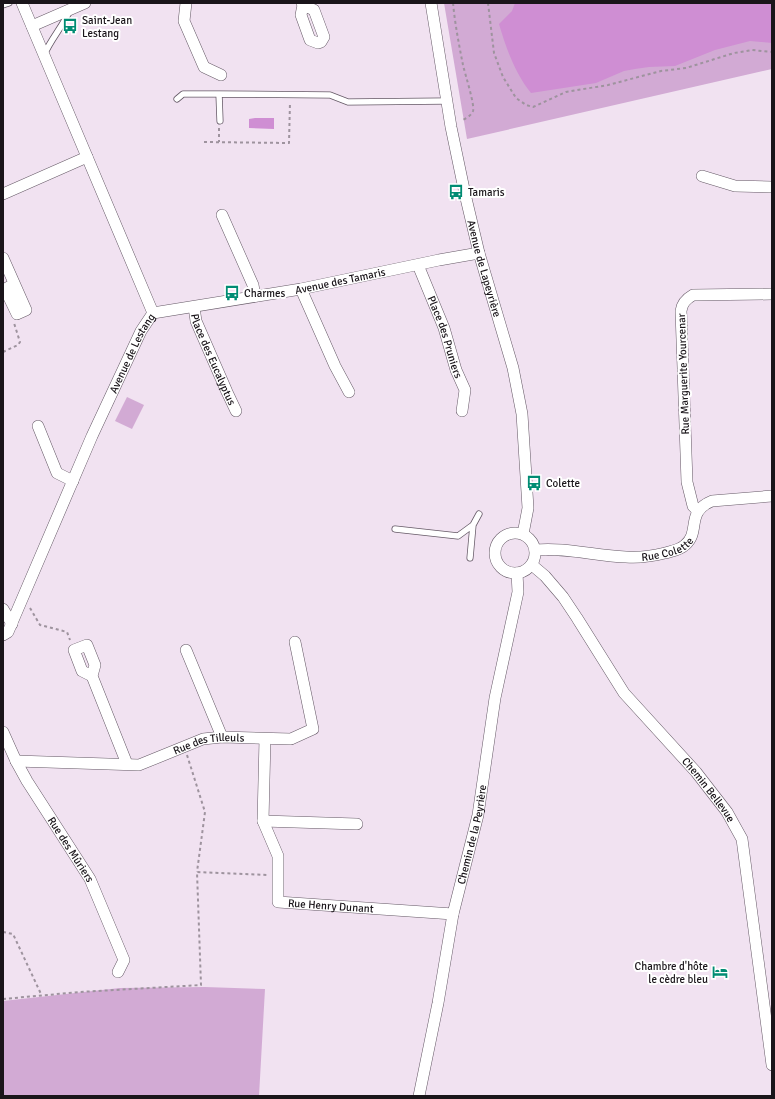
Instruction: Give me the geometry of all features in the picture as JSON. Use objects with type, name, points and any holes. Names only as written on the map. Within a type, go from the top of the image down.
[{"type":"street","name":"Avenue de Lestang","points":[[3,635],[8,632],[12,624],[73,481],[141,331],[153,313],[22,3]]},
{"type":"street","points":[[32,26],[85,3]]},
{"type":"street","points":[[186,3],[184,21],[204,67],[221,75]]},
{"type":"street","name":"Avenue de Lapeyrière","points":[[431,3],[447,101],[465,194],[479,253],[513,368],[522,414],[528,508],[523,534]]},
{"type":"street","points":[[3,194],[87,157]]},
{"type":"street","points":[[702,176],[735,186],[772,187]]},
{"type":"street","points":[[222,215],[253,286],[255,296]]},
{"type":"street","name":"Avenue des Tamaris","points":[[153,313],[302,288],[479,253]]},
{"type":"street","points":[[3,258],[26,310],[17,314]]},
{"type":"street","name":"Place des Pruniers","points":[[418,265],[444,328],[456,370],[465,390],[462,411]]},
{"type":"street","points":[[302,288],[335,366],[349,392]]},
{"type":"street","name":"Rue Marguerite Yourcenar","points":[[698,511],[693,506],[687,482],[682,305],[686,299],[693,295],[772,294]]},
{"type":"street","name":"Place des Eucalyptus","points":[[194,307],[196,321],[236,411]]},
{"type":"street","points":[[38,426],[57,473],[73,481]]},
{"type":"street","points":[[698,511],[704,504],[712,501],[772,496]]},
{"type":"street","name":"Rue Colette","points":[[535,550],[554,550],[640,557],[675,550],[685,546],[691,539],[694,529],[694,518],[698,511]]},
{"type":"street","points":[[517,533],[523,534],[531,540],[535,550],[532,565],[517,573],[511,572],[501,566],[497,561],[496,549],[501,539],[506,535],[517,533]]},
{"type":"street","name":"Chemin Bellevue","points":[[532,565],[545,576],[570,608],[624,693],[696,772],[727,812],[742,839],[772,1065]]},
{"type":"street","name":"Chemin de la Peyrière","points":[[419,1096],[438,1003],[453,914],[478,815],[495,698],[518,592],[517,573]]},
{"type":"street","points":[[3,609],[12,624]]},
{"type":"street","name":"Rue des Tilleuls","points":[[16,761],[139,765],[203,739],[291,739],[313,729],[295,642]]},
{"type":"street","points":[[74,650],[87,645],[95,665],[92,676],[127,764]]},
{"type":"street","points":[[186,650],[222,738]]},
{"type":"street","name":"Rue des Mûriers","points":[[3,732],[26,781],[90,879],[124,960],[118,972]]},
{"type":"street","name":"Rue Henry Dunant","points":[[265,739],[264,821],[278,856],[278,902],[453,914]]},
{"type":"street","points":[[264,821],[357,824]]},
{"type":"lane","points":[[3,6],[9,3]]},
{"type":"lane","points":[[44,55],[47,47],[66,20],[70,9]]},
{"type":"lane","points":[[177,99],[183,94],[219,94],[330,95],[348,102],[447,101]]},
{"type":"lane","points":[[219,94],[220,121]]},
{"type":"lane","points":[[470,558],[473,525],[479,514]]},
{"type":"lane","points":[[395,529],[458,536],[473,525]]},
{"type":"path","points":[[452,127],[469,116],[473,111],[473,104],[464,66],[453,3]]},
{"type":"path","points":[[488,3],[494,53],[503,77],[516,98],[526,106],[533,107],[566,92],[608,85],[661,71],[686,68],[734,53],[752,50],[772,52]]},
{"type":"path","points":[[204,142],[289,143],[290,95]]},
{"type":"path","points":[[220,121],[220,142]]},
{"type":"path","points":[[3,352],[18,345],[20,342],[13,324],[17,314]]},
{"type":"path","points":[[24,598],[40,626],[66,632],[74,650]]},
{"type":"path","points":[[3,999],[41,994],[201,985],[197,872],[205,812],[185,746]]},
{"type":"path","points":[[197,872],[278,876]]},
{"type":"path","points":[[3,932],[13,934],[41,994]]},
{"type":"shaded area","points":[[444,3],[772,3],[772,69],[467,139]]},
{"type":"shaded area","points":[[515,3],[772,3],[772,43],[750,41],[715,50],[675,66],[649,67],[624,71],[596,83],[531,93],[520,77],[512,60],[499,24],[512,11]]},
{"type":"shaded area","points":[[274,118],[274,129],[249,128],[249,119]]},
{"type":"shaded area","points":[[127,397],[144,405],[132,429],[115,421]]},
{"type":"shaded area","points":[[205,987],[265,989],[259,1096],[3,1096],[3,1001],[120,988]]},
{"type":"place","name":"Saint-Jean Lestang","points":[[70,26]]},
{"type":"place","name":"Tamaris","points":[[456,192]]},
{"type":"place","name":"Charmes","points":[[232,293]]},
{"type":"place","name":"Colette","points":[[534,483]]},
{"type":"place","name":"Chambre d'hôte le cèdre bleu","points":[[720,972]]}]
